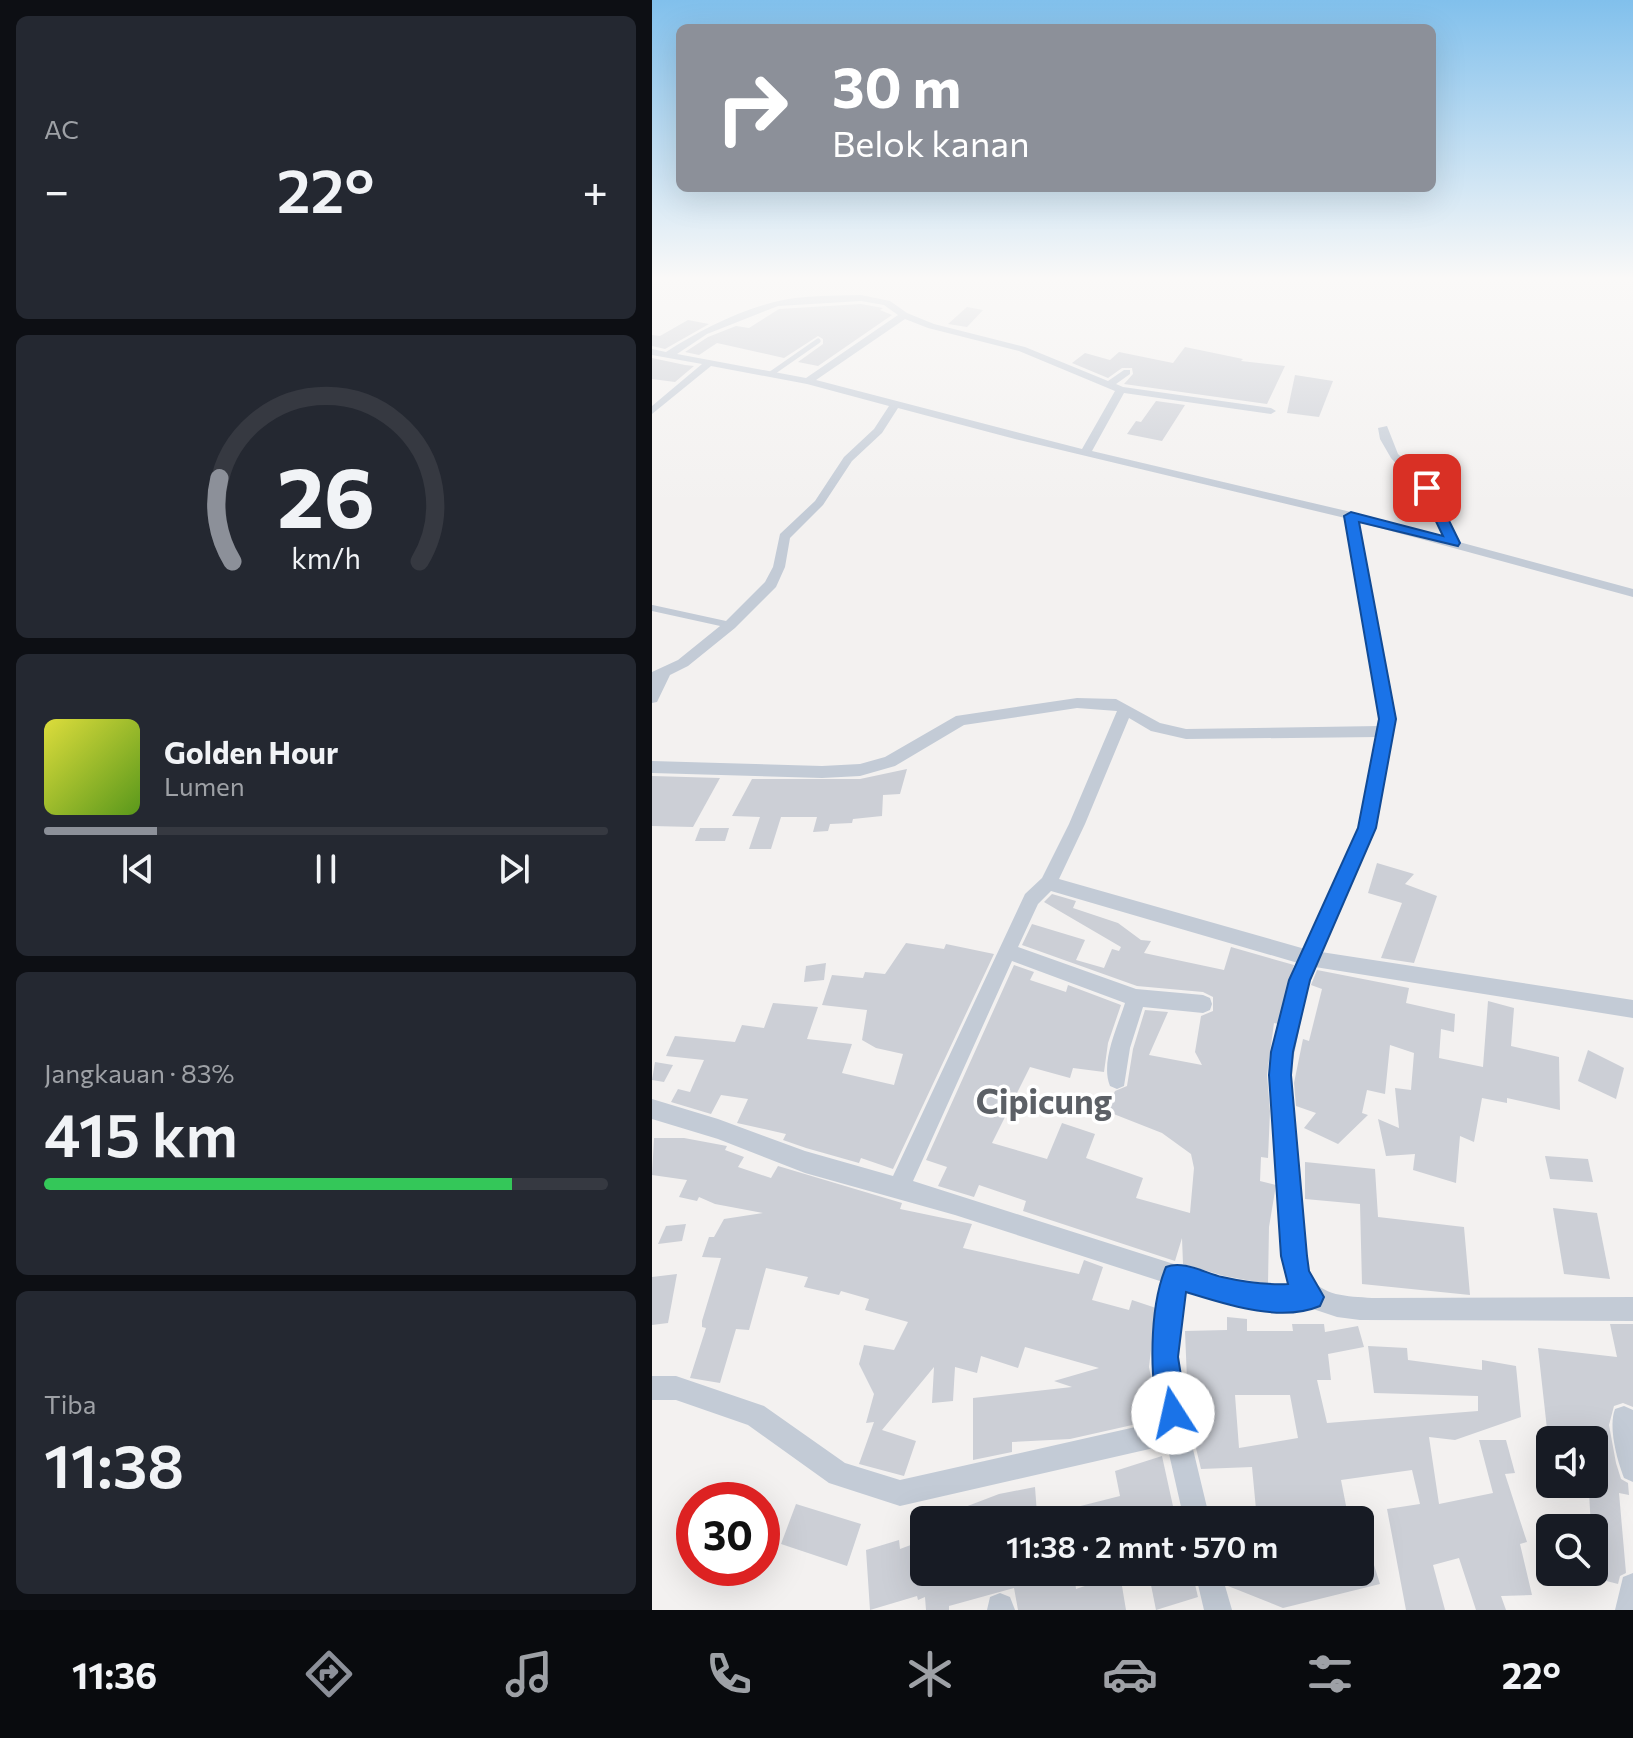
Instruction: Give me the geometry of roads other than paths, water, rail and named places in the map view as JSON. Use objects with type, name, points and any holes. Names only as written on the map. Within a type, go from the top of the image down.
[{"type":"street","points":[[669,355],[808,381],[1085,453],[1351,516],[1633,593]]},
{"type":"street","points":[[808,381],[846,355]]},
{"type":"street","points":[[1036,355],[1121,390],[1271,411]]},
{"type":"street","points":[[652,411],[710,362]]},
{"type":"street","points":[[1107,386],[1127,372]]},
{"type":"street","points":[[1085,453],[1121,390]]},
{"type":"street","points":[[652,698],[657,676],[683,663],[730,625],[776,575],[784,537],[819,503],[848,459],[878,431],[895,404]]},
{"type":"street","points":[[1383,428],[1386,441],[1404,470],[1429,492],[1453,543]]},
{"type":"street","points":[[1311,1297],[1297,1275],[1294,1256],[1280,1075],[1282,1052],[1300,980],[1367,828],[1387,731],[1384,690],[1351,516]]},
{"type":"street","points":[[652,767],[822,772],[860,770],[890,762],[952,725],[975,716],[1102,702],[1116,704],[1156,727],[1186,734],[1387,731]]},
{"type":"street","points":[[899,1188],[1031,899],[1048,883],[1077,824],[1124,711]]},
{"type":"street","points":[[1048,883],[1309,958],[1633,1009]]},
{"type":"street","points":[[1007,951],[1136,998],[1203,1004]]},
{"type":"street","points":[[1117,1079],[1120,1048],[1136,998]]},
{"type":"street","points":[[652,1109],[718,1129],[805,1162],[899,1188],[1221,1290],[1266,1298],[1311,1297],[1330,1304],[1373,1309],[1488,1312],[1582,1307],[1633,1309]]},
{"type":"street","points":[[1175,1276],[1164,1357],[1168,1395],[1194,1506]]},
{"type":"street","points":[[652,1388],[676,1388],[755,1415],[838,1474],[900,1493],[1178,1430]]},
{"type":"street","points":[[1624,1418],[1633,1469]]},
{"type":"street","points":[[1212,1586],[1218,1610]]},
{"type":"street","points":[[1629,1610],[1633,1587]]},
{"type":"lane","points":[[772,373],[798,355]]},
{"type":"lane","points":[[652,608],[730,625]]},
{"type":"district","name":"Cipicung","points":[[1044,1100]]}]
